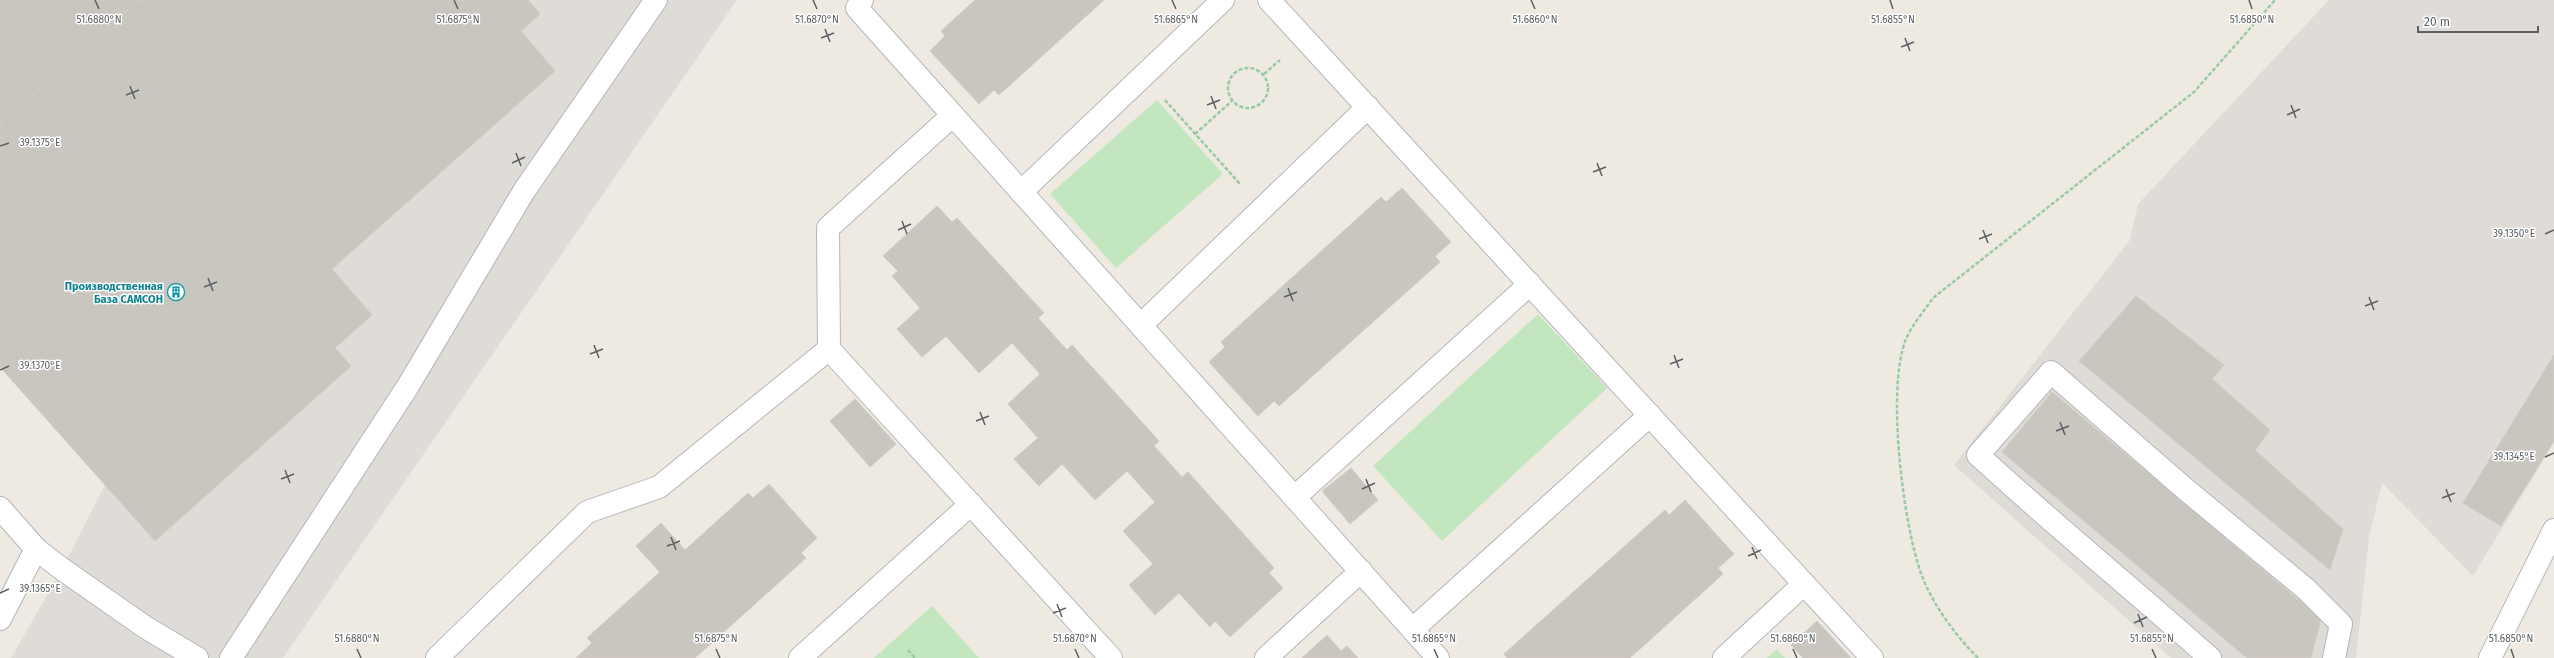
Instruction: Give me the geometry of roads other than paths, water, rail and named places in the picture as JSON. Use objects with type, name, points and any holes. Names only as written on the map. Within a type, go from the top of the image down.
[{"type":"lane","points":[[231,658],[408,386],[524,191],[656,0]]},
{"type":"lane","points":[[862,0],[857,8],[1438,658]]},
{"type":"lane","points":[[1021,192],[1223,0]]},
{"type":"lane","points":[[1269,0],[1872,658]]},
{"type":"lane","points":[[1141,325],[1368,107]]},
{"type":"lane","points":[[953,115],[828,228],[829,349],[1111,658]]},
{"type":"lane","points":[[1295,498],[1530,284]]},
{"type":"lane","points":[[437,658],[587,512],[659,487],[829,349]]},
{"type":"lane","points":[[2210,658],[2135,591],[2043,516],[1978,455],[2051,372],[2184,488],[2306,589],[2342,624],[2334,658]]},
{"type":"lane","points":[[1413,630],[1650,415]]},
{"type":"lane","points":[[800,658],[971,504]]},
{"type":"lane","points":[[0,508],[36,549],[145,627],[197,658]]},
{"type":"lane","points":[[2490,658],[2554,530]]},
{"type":"lane","points":[[0,619],[36,549]]},
{"type":"lane","points":[[1266,658],[1361,571]]},
{"type":"lane","points":[[1724,658],[1804,584]]},
{"type":"place","name":"Производственная База САМСОН","points":[[176,292]]}]
